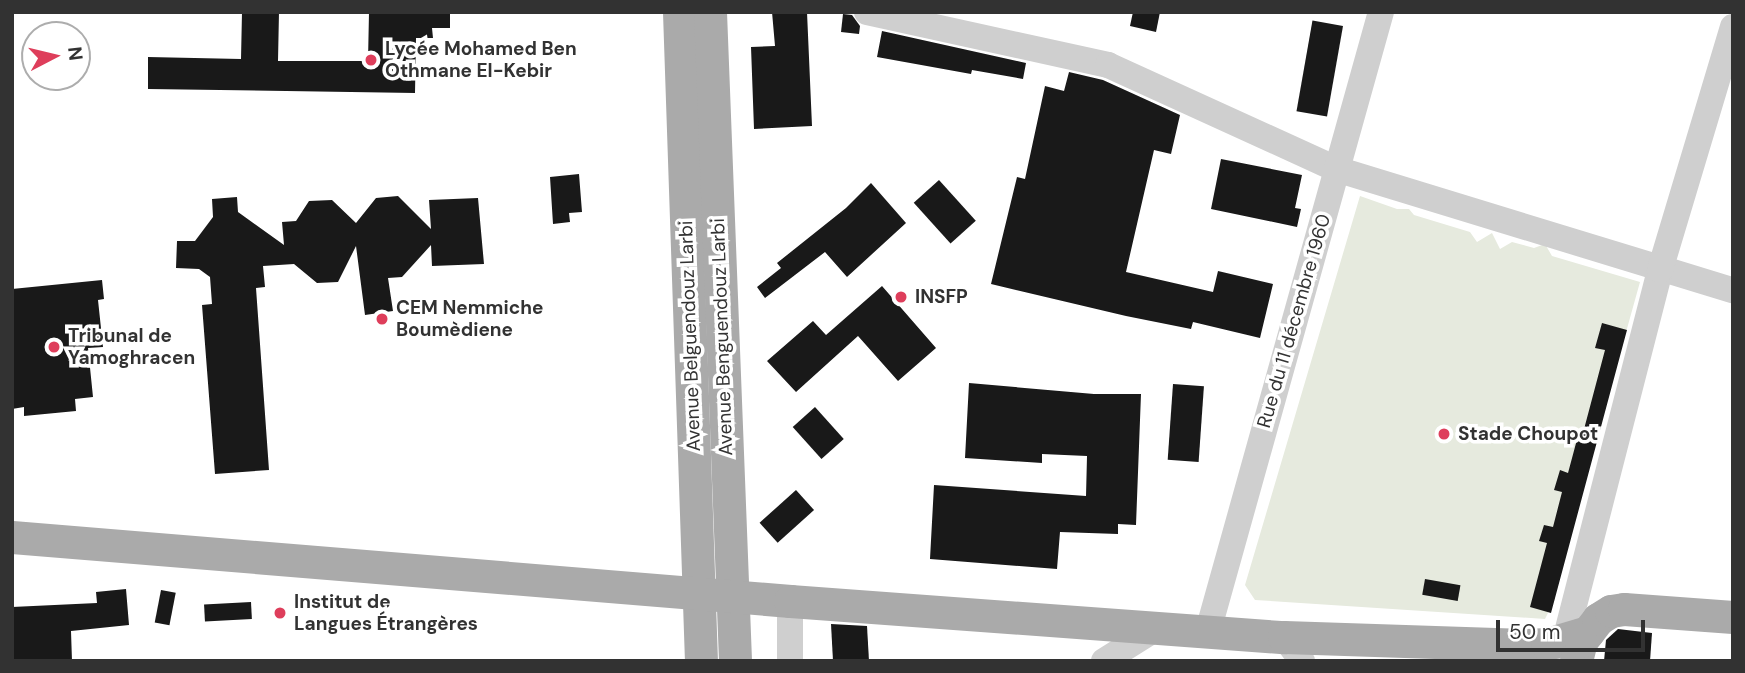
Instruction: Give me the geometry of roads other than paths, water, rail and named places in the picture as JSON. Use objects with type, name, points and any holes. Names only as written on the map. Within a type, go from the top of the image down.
[{"type":"main road","name":"Avenue Belguendouz Larbi","points":[[679,12],[701,661]]},
{"type":"main road","name":"Avenue Benguendouz Larbi","points":[[710,12],[736,661]]},
{"type":"main road","points":[[12,537],[733,597],[1208,631],[1293,649],[1525,645],[1568,652],[1611,611],[1624,608],[1733,617]]},
{"type":"street","points":[[867,12],[1108,65],[1336,169],[1660,270],[1733,290]]},
{"type":"street","name":"Rue du 11 décembre 1960","points":[[1208,631],[1381,12]]},
{"type":"street","points":[[1568,652],[1660,270],[1733,27]]},
{"type":"street","points":[[790,601],[790,661]]},
{"type":"street","points":[[1104,661],[1158,627]]},
{"type":"place","name":"Lycée Mohamed Ben Othmane El-Kebir","points":[[371,60]]},
{"type":"place","name":"INSFP","points":[[901,297]]},
{"type":"place","name":"CEM Nemmiche Boumèdiene","points":[[382,319]]},
{"type":"place","name":"Tribunal de Yamoghracen","points":[[54,347]]},
{"type":"place","name":"Stade Choupot","points":[[1444,434]]},
{"type":"place","name":"Institut de Langues Étrangères","points":[[280,613]]}]
